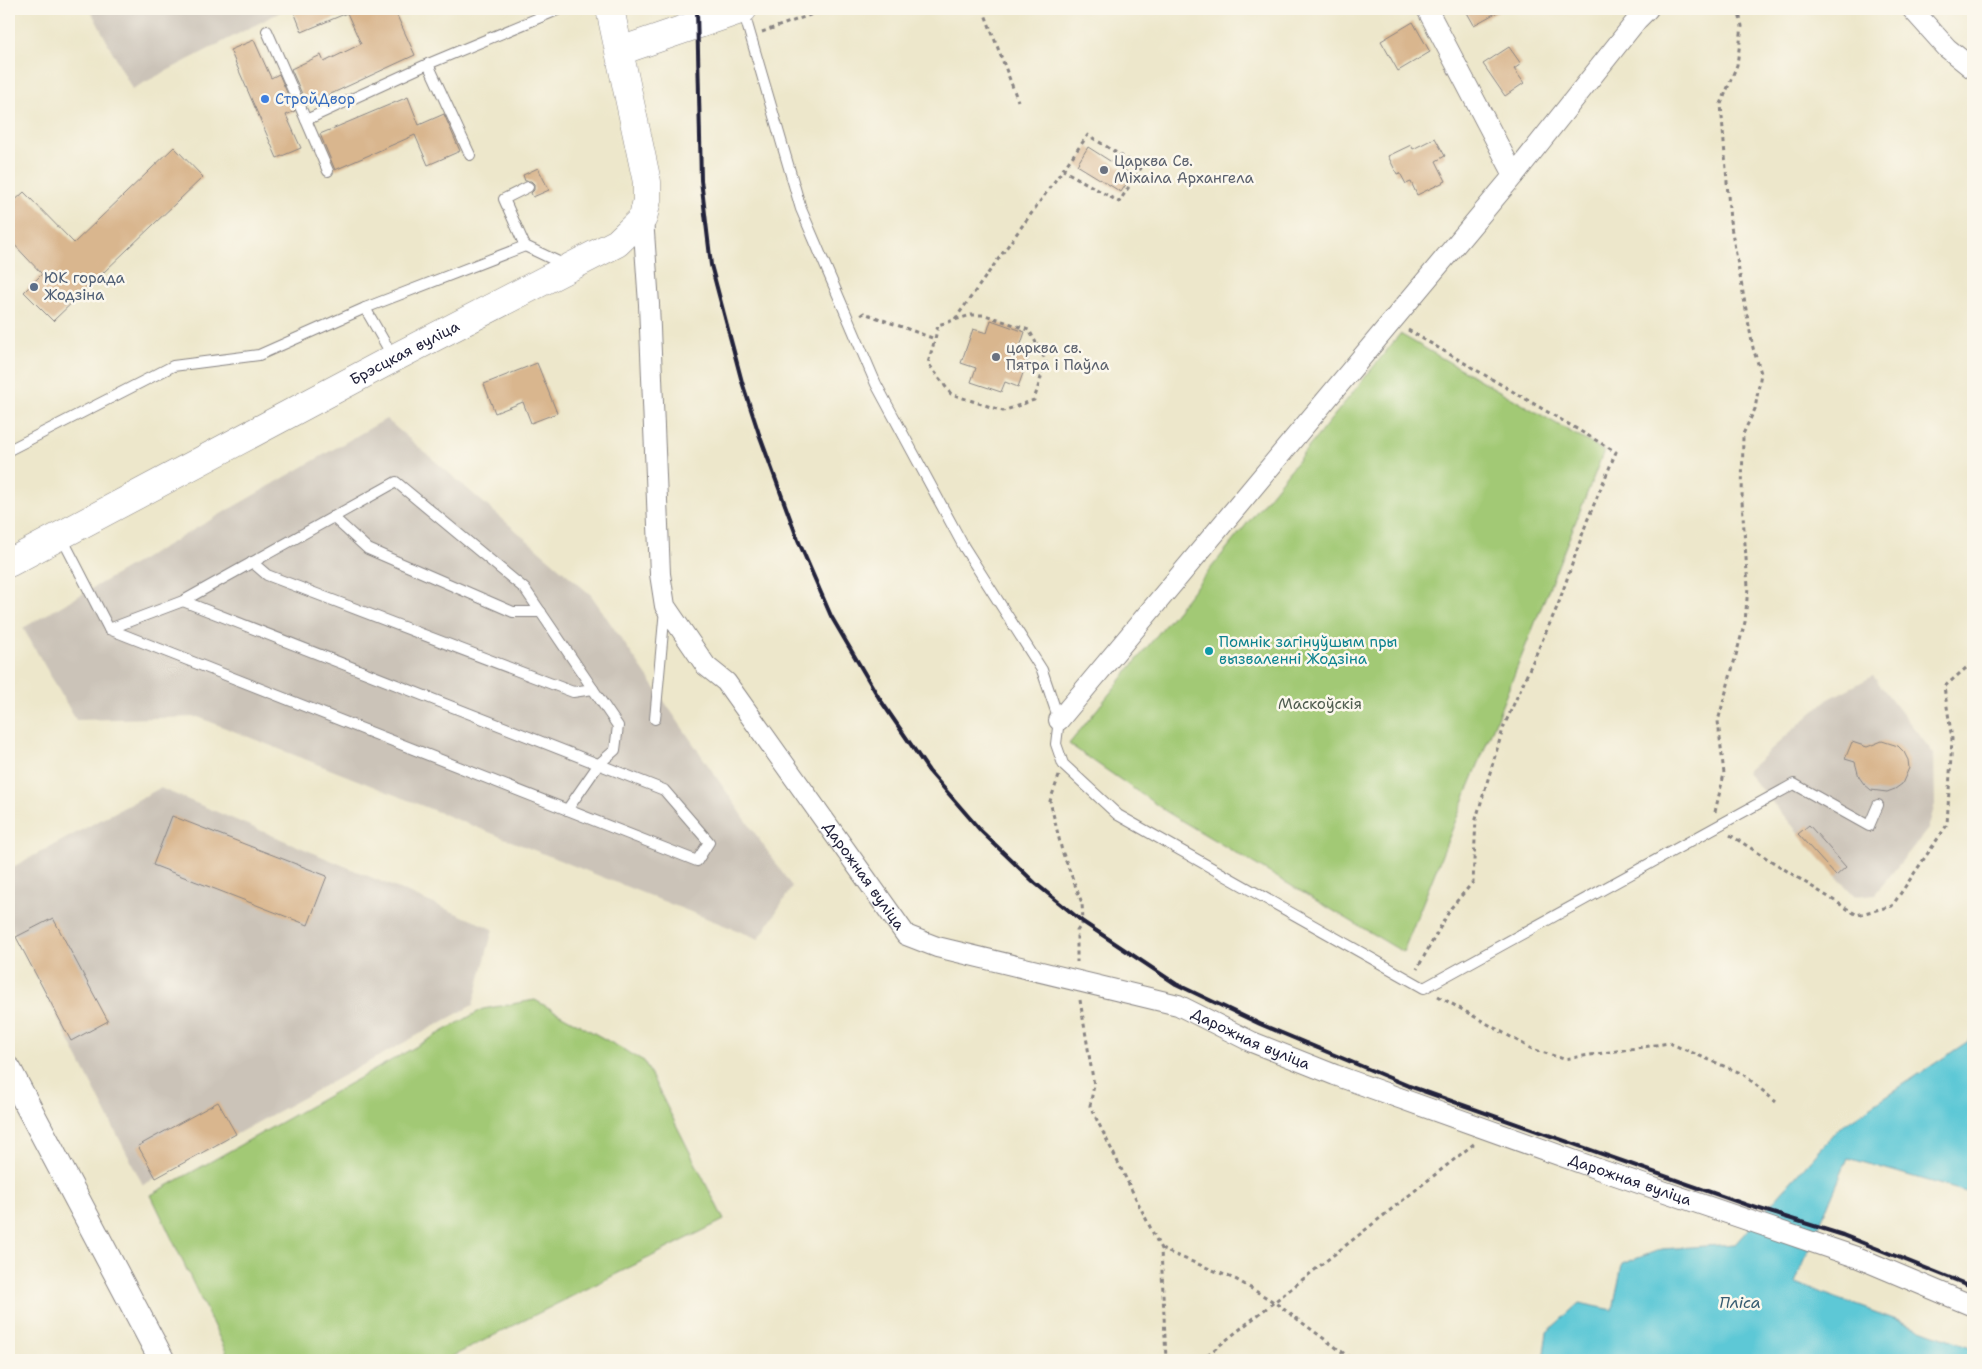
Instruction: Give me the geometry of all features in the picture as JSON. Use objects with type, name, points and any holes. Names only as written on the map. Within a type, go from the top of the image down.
[{"type":"main road","points":[[610,9],[647,182],[644,218]]},
{"type":"main road","points":[[620,51],[743,9]]},
{"type":"main road","name":"Брэсцкая вуліца","points":[[9,562],[394,358],[571,268],[617,243],[644,218]]},
{"type":"street","points":[[1427,9],[1514,174]]},
{"type":"street","points":[[1059,720],[1514,174],[1637,20],[1648,9]]},
{"type":"street","points":[[1912,9],[1947,48],[1973,69]]},
{"type":"street","points":[[644,218],[660,574],[665,606]]},
{"type":"street","name":"Дарожная вуліца","points":[[665,606],[706,666],[726,682],[906,935],[937,947],[1178,1005],[1252,1042],[1335,1075],[1490,1131],[1838,1251],[1973,1306]]},
{"type":"street","points":[[9,1070],[162,1360]]},
{"type":"lane","points":[[306,120],[428,64],[560,9]]},
{"type":"lane","points":[[743,9],[802,209],[876,384],[964,547],[1042,670],[1059,720],[1056,744],[1063,764],[1118,815],[1424,988],[1794,784],[1869,826],[1878,805]]},
{"type":"lane","points":[[267,31],[328,171]]},
{"type":"lane","points":[[428,64],[470,155]]},
{"type":"lane","points":[[528,187],[504,198],[525,246],[571,268]]},
{"type":"lane","points":[[9,450],[172,366],[259,355],[365,308],[525,246]]},
{"type":"lane","points":[[365,308],[394,358]]},
{"type":"lane","points":[[109,629],[183,601],[396,482],[525,589],[618,726],[615,750],[599,764],[567,810]]},
{"type":"lane","points":[[333,517],[368,549],[513,612],[541,612]]},
{"type":"lane","points":[[60,535],[109,629],[697,861],[709,842],[664,790],[183,601]]},
{"type":"lane","points":[[252,562],[267,575],[572,692],[593,689]]},
{"type":"lane","points":[[656,719],[665,606]]},
{"type":"path","points":[[762,32],[827,9]]},
{"type":"path","points":[[983,9],[1018,101]]},
{"type":"path","points":[[1711,830],[1724,774],[1718,721],[1745,622],[1748,587],[1742,501],[1743,434],[1755,409],[1761,373],[1753,348],[1730,221],[1721,104],[1737,65],[1742,26],[1738,9]]},
{"type":"path","points":[[954,320],[1088,135],[1141,168],[1119,202],[1063,170]]},
{"type":"path","points":[[849,321],[864,313],[935,340]]},
{"type":"path","points":[[971,315],[985,315],[1029,330],[1046,361],[1034,400],[1003,411],[951,394],[928,363],[935,340],[938,325],[971,315]]},
{"type":"path","points":[[1392,321],[1616,452],[1587,521],[1558,605],[1504,726],[1476,819],[1473,882],[1451,908],[1410,980]]},
{"type":"path","points":[[1063,764],[1050,801],[1062,852],[1082,903],[1082,922],[1077,931],[1076,979],[1094,1084],[1090,1106],[1161,1249],[1166,1360]]},
{"type":"path","points":[[1424,988],[1532,1049],[1564,1059],[1669,1043],[1743,1074],[1776,1102]]},
{"type":"path","points":[[1201,1360],[1490,1131]]},
{"type":"path","points":[[1161,1249],[1236,1280],[1274,1302],[1353,1360]]},
{"type":"shaded area","points":[[90,9],[286,9],[132,89]]},
{"type":"shaded area","points":[[386,419],[591,595],[792,887],[759,939],[198,717],[76,720],[23,628]]},
{"type":"shaded area","points":[[1873,676],[1934,754],[1935,804],[1928,829],[1875,894],[1855,896],[1746,772],[1825,701]]},
{"type":"shaded area","points":[[160,788],[493,929],[473,1005],[143,1185],[9,923],[9,869]]},
{"type":"green space","name":"Маскоўскія","points":[[1400,334],[1604,451],[1403,952],[1167,812],[1069,744]]},
{"type":"green space","points":[[535,1000],[644,1061],[724,1220],[445,1360],[230,1360],[151,1195],[483,1009]]},
{"type":"water","name":"Пліса","points":[[1973,1038],[1973,1194],[1848,1158],[1795,1283],[1973,1348],[1973,1360],[1543,1360],[1547,1332],[1579,1303],[1613,1310],[1622,1264],[1662,1249],[1735,1244],[1840,1127]]},
{"type":"building","points":[[293,9],[394,9],[415,55],[307,105],[291,69],[321,55],[324,62],[361,44],[347,13],[302,32]]},
{"type":"building","points":[[1465,9],[1503,9],[1474,25]]},
{"type":"building","points":[[1413,22],[1430,52],[1398,71],[1381,41]]},
{"type":"building","name":"СтройДвор","points":[[254,40],[271,78],[279,74],[295,111],[286,115],[301,148],[277,158],[230,50]]},
{"type":"building","points":[[1509,47],[1521,64],[1514,69],[1524,83],[1505,96],[1483,64]]},
{"type":"building","points":[[408,97],[419,125],[444,114],[460,151],[428,165],[415,135],[335,170],[320,134]]},
{"type":"building","points":[[1435,138],[1445,156],[1436,161],[1446,181],[1417,195],[1411,182],[1406,184],[1400,173],[1397,174],[1388,156],[1411,145],[1413,149]]},
{"type":"building","points":[[174,147],[203,177],[53,321],[24,292],[42,274],[9,239],[9,206],[24,192],[74,243]]},
{"type":"building","name":"Царква Св. Міхаіла Архангела","points":[[1088,147],[1132,175],[1121,192],[1077,165]]},
{"type":"building","points":[[538,168],[549,190],[533,197],[531,193],[534,190],[534,184],[531,181],[525,181],[523,175]]},
{"type":"building","name":"царква св. Пятра і Паўла","points":[[991,320],[1025,332],[1020,347],[1031,351],[1018,387],[1005,382],[1001,392],[971,382],[976,368],[961,363],[973,329],[987,333]]},
{"type":"building","points":[[537,363],[557,413],[531,423],[523,402],[495,413],[484,384]]},
{"type":"building","points":[[1882,741],[1898,746],[1904,752],[1909,768],[1902,784],[1887,792],[1871,790],[1859,777],[1855,762],[1845,759],[1852,742],[1867,747]]},
{"type":"building","points":[[172,816],[327,876],[308,925],[153,865]]},
{"type":"building","points":[[1809,825],[1846,867],[1836,876],[1798,834]]},
{"type":"building","points":[[53,918],[108,1021],[71,1041],[16,937]]},
{"type":"building","points":[[218,1102],[236,1134],[156,1178],[138,1146]]},
{"type":"railway","points":[[697,9],[701,180],[711,265],[742,382],[759,434],[798,540],[831,616],[879,698],[929,771],[981,831],[1035,883],[1083,922],[1176,984],[1260,1024],[1409,1086],[1747,1205],[1843,1235],[1973,1287]]},
{"type":"place","name":"СтройДвор","points":[[265,99]]},
{"type":"place","name":"Царква Св. Міхаіла Архангела","points":[[1104,170]]},
{"type":"place","name":"ЮК горада Жодзіна","points":[[34,287]]},
{"type":"place","name":"царква св. Пятра і Паўла","points":[[996,357]]},
{"type":"place","name":"Помнік загінуўшым пры вызваленні Жодзіна","points":[[1209,651]]}]
